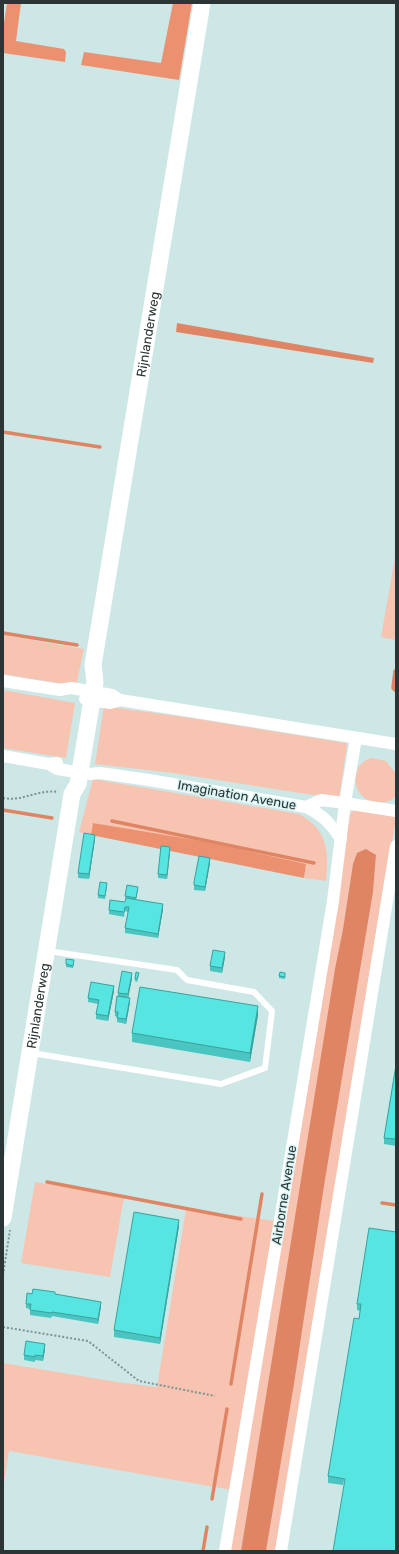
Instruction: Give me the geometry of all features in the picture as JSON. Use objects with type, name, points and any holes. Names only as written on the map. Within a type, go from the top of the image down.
[{"type":"street","name":"Rijnlanderweg","points":[[3,1218],[72,794],[68,782],[76,769],[87,695],[84,681],[93,665],[202,3]]},
{"type":"street","points":[[3,680],[60,690],[70,696],[112,695],[120,700],[396,744]]},
{"type":"street","name":"Airborne Avenue","points":[[225,1551],[333,901],[345,803],[356,738]]},
{"type":"street","name":"Imagination Avenue","points":[[3,756],[49,764],[57,769],[90,768],[100,773],[306,807],[321,800],[396,811]]},
{"type":"street","points":[[306,807],[321,815],[341,839]]},
{"type":"street","points":[[281,1551],[396,846]]},
{"type":"lane","points":[[30,1052],[222,1084],[265,1068],[272,1011],[254,992],[187,980],[177,970],[47,950]]},
{"type":"path","points":[[3,798],[22,798],[48,790],[72,794]]},
{"type":"path","points":[[3,1327],[88,1341],[139,1381],[215,1396]]},
{"type":"shaded area","points":[[7,3],[21,3],[16,41],[64,49],[66,52],[65,62],[3,53],[3,29]]},
{"type":"shaded area","points":[[173,3],[192,3],[179,80],[81,65],[84,52],[161,63]]},
{"type":"shaded area","points":[[177,323],[374,358],[373,363],[176,332]]},
{"type":"shaded area","points":[[396,552],[396,640],[381,637]]},
{"type":"shaded area","points":[[3,635],[84,649],[76,686],[3,674]]},
{"type":"shaded area","points":[[3,690],[75,703],[66,758],[3,748]]},
{"type":"shaded area","points":[[104,706],[191,718],[346,743],[347,745],[339,799],[173,773],[95,764]]},
{"type":"shaded area","points":[[371,758],[386,761],[396,774],[396,796],[389,801],[374,802],[368,800],[360,794],[357,788],[357,770],[360,765]]},
{"type":"shaded area","points":[[93,779],[299,814],[309,820],[321,834],[327,860],[326,881],[304,878],[306,864],[94,823],[91,835],[79,832]]},
{"type":"shaded area","points":[[354,810],[394,816],[396,818],[276,1551],[266,1551],[294,1384],[324,1186],[373,892],[376,855],[353,864],[241,1551],[229,1551],[336,896],[350,814]]},
{"type":"shaded area","points":[[93,823],[207,842],[306,864],[304,878],[91,835]]},
{"type":"shaded area","points":[[366,849],[376,855],[373,892],[324,1186],[294,1384],[266,1551],[241,1551],[353,864],[357,853]]},
{"type":"shaded area","points":[[35,1182],[124,1197],[110,1277],[21,1263]]},
{"type":"shaded area","points":[[186,1209],[276,1221],[232,1490],[9,1451],[3,1489],[3,1363],[117,1382],[157,1387]]},
{"type":"building","points":[[84,833],[95,835],[89,874],[78,873]]},
{"type":"building","points":[[161,846],[170,847],[167,875],[158,874]]},
{"type":"building","points":[[199,856],[210,858],[205,887],[194,885]]},
{"type":"building","points":[[100,882],[107,883],[105,896],[98,895]]},
{"type":"building","points":[[127,885],[138,887],[136,898],[125,896]]},
{"type":"building","points":[[126,898],[163,904],[158,934],[125,928],[129,907],[125,907],[124,912],[109,910],[110,900],[125,902]]},
{"type":"building","points":[[213,950],[225,952],[222,968],[210,966]]},
{"type":"building","points":[[66,959],[74,960],[73,966],[66,964]]},
{"type":"building","points":[[122,971],[132,973],[128,994],[118,993]]},
{"type":"building","points":[[136,972],[139,973],[137,979],[135,979]]},
{"type":"building","points":[[280,972],[285,973],[285,977],[279,976]]},
{"type":"building","points":[[91,982],[114,986],[108,1016],[96,1014],[99,1000],[88,998]]},
{"type":"building","points":[[140,987],[258,1006],[250,1053],[132,1033]]},
{"type":"building","points":[[117,996],[130,998],[126,1019],[117,1018],[118,1012],[115,1012]]},
{"type":"building","points":[[396,1065],[396,1139],[384,1138]]},
{"type":"building","points":[[134,1212],[179,1220],[160,1338],[114,1330]]},
{"type":"building","points":[[369,1228],[396,1232],[396,1551],[333,1551],[345,1479],[328,1476],[354,1318],[359,1319],[361,1304],[357,1304]]},
{"type":"building","points":[[33,1289],[101,1302],[98,1319],[30,1310],[31,1304],[26,1304],[27,1293],[32,1294]]},
{"type":"building","points":[[26,1341],[45,1344],[43,1356],[35,1355],[35,1357],[24,1355]]},
{"type":"waterway","points":[[3,432],[100,447]]},
{"type":"waterway","points":[[3,633],[77,645]]},
{"type":"waterway","points":[[395,671],[393,688],[396,691]]},
{"type":"waterway","points":[[3,810],[52,818]]},
{"type":"waterway","points":[[112,821],[314,863]]},
{"type":"waterway","points":[[47,1182],[241,1219]]},
{"type":"waterway","points":[[231,1384],[262,1194]]},
{"type":"waterway","points":[[382,1203],[396,1205]]},
{"type":"waterway","points":[[212,1499],[227,1409]]},
{"type":"waterway","points":[[203,1551],[207,1527]]}]
